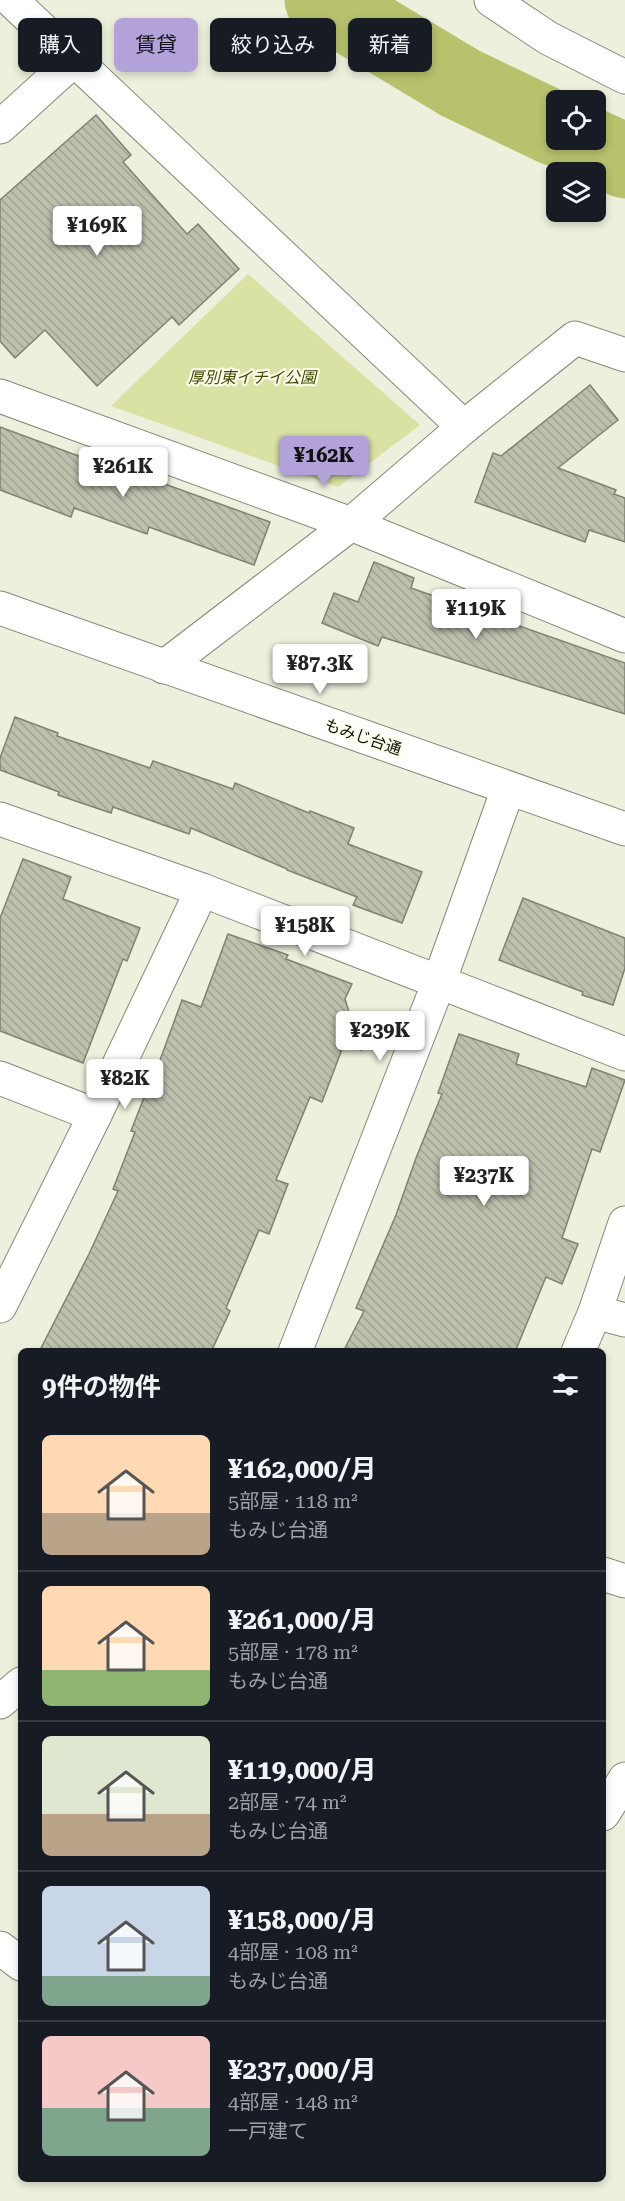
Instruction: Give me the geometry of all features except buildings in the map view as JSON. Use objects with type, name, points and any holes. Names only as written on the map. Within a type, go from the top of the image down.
[{"type":"street","points":[[11,0],[31,18]]},
{"type":"street","points":[[491,0],[548,38],[625,77]]},
{"type":"street","points":[[0,127],[61,72]]},
{"type":"street","points":[[89,72],[464,427]]},
{"type":"street","points":[[164,667],[351,524],[464,427],[575,338],[625,355]]},
{"type":"street","points":[[0,396],[351,524],[625,636]]},
{"type":"street","name":"もみじ台通","points":[[0,608],[625,829]]},
{"type":"street","points":[[297,1348],[439,982],[508,789]]},
{"type":"street","points":[[0,819],[202,890],[625,1054]]},
{"type":"street","points":[[0,1306],[95,1115],[202,890]]},
{"type":"street","points":[[0,1078],[95,1115]]},
{"type":"street","points":[[582,1348],[610,1316],[625,1223]]},
{"type":"street","points":[[606,1575],[625,1581]]},
{"type":"street","points":[[0,1702],[18,1687]]},
{"type":"street","points":[[606,1809],[625,1779]]},
{"type":"street","points":[[0,1948],[18,1962]]},
{"type":"green space","name":"厚別東イチイ公園","points":[[248,274],[420,425],[338,487],[111,406]]},
{"type":"waterway","points":[[322,0],[460,83],[546,124]]},
{"type":"waterway","points":[[601,150],[625,161]]}]
